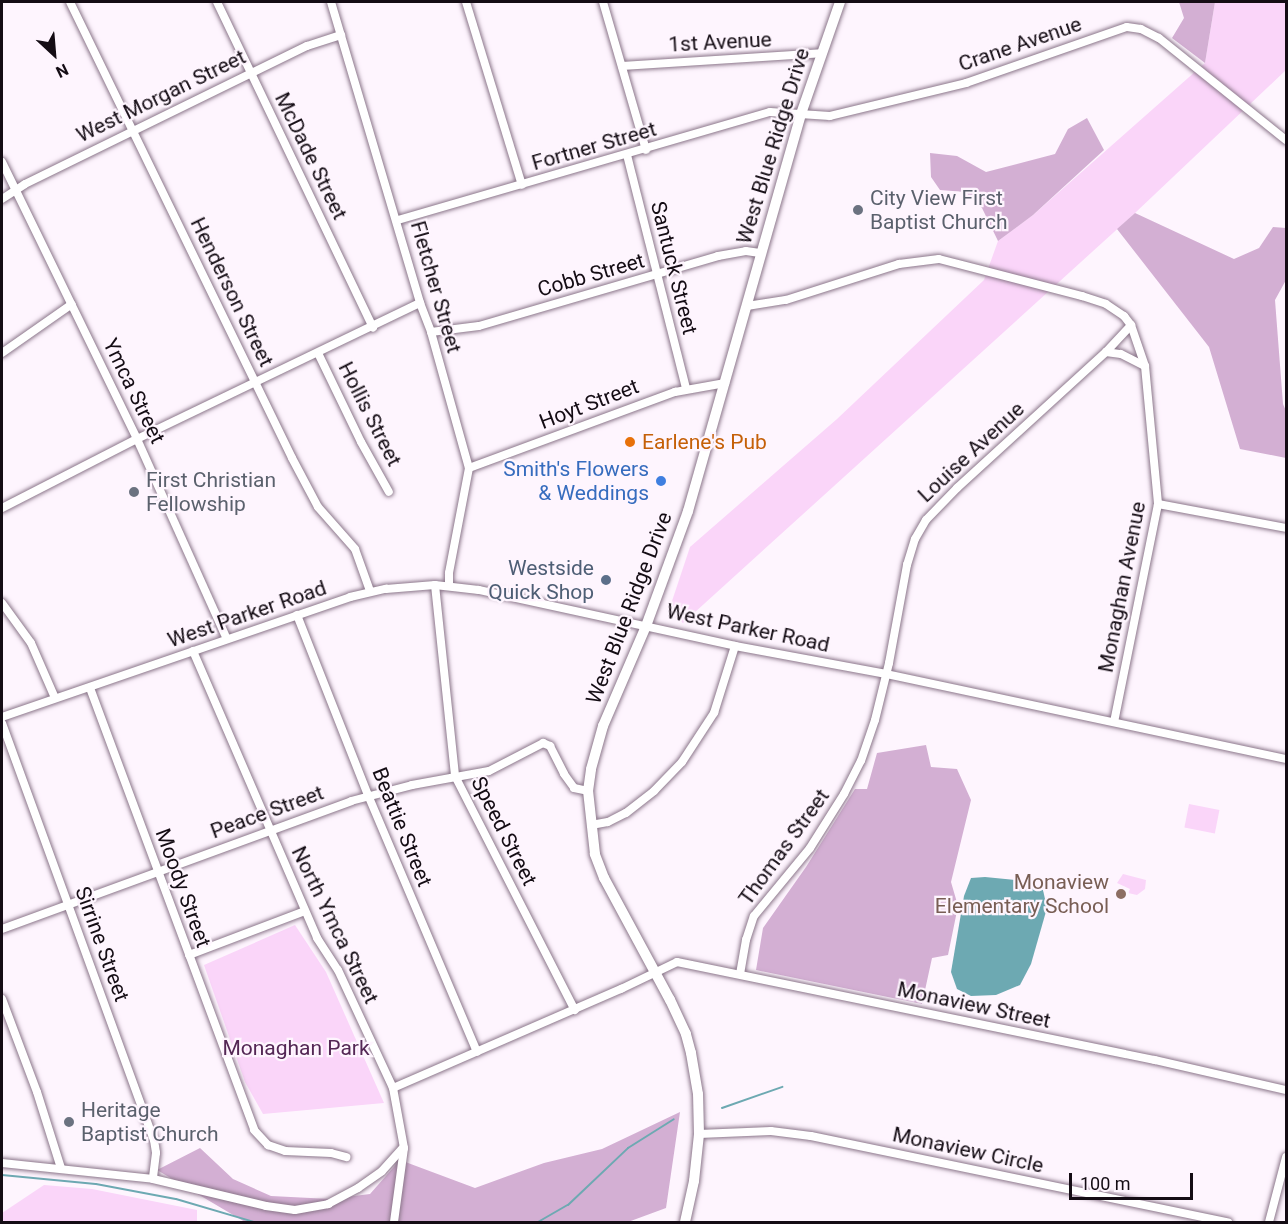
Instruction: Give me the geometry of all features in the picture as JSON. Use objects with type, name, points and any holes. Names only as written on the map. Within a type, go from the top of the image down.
[{"type":"main road","name":"West Blue Ridge Drive","points":[[684,1222],[695,1172],[699,1134],[698,1094],[691,1053],[686,1034],[604,878],[595,854],[588,791],[597,744],[646,626],[688,512],[801,114],[840,2]]},
{"type":"street","name":"Henderson Street","points":[[70,2],[312,497],[355,549],[370,591]]},
{"type":"street","name":"McDade Street","points":[[217,2],[373,327]]},
{"type":"street","name":"Fletcher Street","points":[[331,2],[398,220],[469,468],[449,573],[449,586]]},
{"type":"street","points":[[466,2],[522,185]]},
{"type":"street","points":[[603,2],[646,150]]},
{"type":"street","name":"Crane Avenue","points":[[801,114],[841,114],[966,83],[1114,30],[1134,28],[1159,38],[1287,140]]},
{"type":"street","name":"West Morgan Street","points":[[2,199],[134,130],[315,42],[341,36]]},
{"type":"street","name":"1st Avenue","points":[[622,66],[821,54]]},
{"type":"street","name":"Fortner Street","points":[[398,220],[646,150],[770,112],[801,114]]},
{"type":"street","name":"Santuck Street","points":[[627,155],[686,389]]},
{"type":"street","name":"Ymca Street","points":[[2,162],[137,439],[227,639]]},
{"type":"street","name":"Cobb Street","points":[[431,332],[479,326],[718,256],[746,251],[760,253]]},
{"type":"street","points":[[747,306],[786,300],[899,264],[939,260],[961,263],[1106,304],[1124,316],[1131,325]]},
{"type":"street","points":[[2,508],[137,439],[420,303]]},
{"type":"street","points":[[2,353],[72,304]]},
{"type":"street","name":"Louise Avenue","points":[[886,674],[907,565],[915,539],[926,520],[957,488],[1106,352],[1131,325]]},
{"type":"street","name":"Monaghan Avenue","points":[[1114,723],[1158,504],[1145,366],[1131,325]]},
{"type":"street","points":[[1106,352],[1121,354],[1145,366]]},
{"type":"street","name":"Hollis Street","points":[[318,353],[361,442],[389,492]]},
{"type":"street","name":"Hoyt Street","points":[[469,468],[686,389],[725,383]]},
{"type":"street","points":[[1158,504],[1287,528]]},
{"type":"street","name":"West Parker Road","points":[[2,717],[370,591],[435,585],[479,590],[735,646],[886,674],[1287,759]]},
{"type":"street","name":"Speed Street","points":[[435,585],[455,776],[575,1010]]},
{"type":"street","points":[[2,603],[31,643],[55,698]]},
{"type":"street","name":"Beattie Street","points":[[297,615],[368,795],[477,1052]]},
{"type":"street","points":[[591,825],[608,822],[626,813],[654,791],[682,762],[714,713],[735,646]]},
{"type":"street","name":"North Ymca Street","points":[[193,651],[316,938],[338,970],[393,1088],[404,1148],[394,1222]]},
{"type":"street","name":"Thomas Street","points":[[740,975],[746,940],[754,916],[810,848],[853,777],[870,739],[886,674]]},
{"type":"street","name":"Moody Street","points":[[90,688],[254,1130],[268,1145],[285,1151],[331,1153],[346,1157]]},
{"type":"street","name":"Sirrine Street","points":[[2,723],[154,1140],[156,1153],[153,1179]]},
{"type":"street","name":"Peace Street","points":[[2,928],[368,795],[489,771],[538,745],[547,744],[553,750],[568,782],[574,788],[588,791]]},
{"type":"street","points":[[189,955],[305,911]]},
{"type":"street","name":"Monaview Street","points":[[656,974],[677,962],[1287,1090]]},
{"type":"street","points":[[393,1088],[656,974]]},
{"type":"street","points":[[2,999],[61,1168]]},
{"type":"street","name":"Monaview Circle","points":[[699,1134],[764,1131],[811,1136],[1227,1222]]},
{"type":"street","points":[[2,1163],[153,1179],[266,1206],[305,1209],[328,1204],[358,1188],[382,1171],[404,1148]]},
{"type":"street","points":[[1269,1222],[1287,1157]]},
{"type":"green space","points":[[1215,2],[1286,2],[1286,70],[1135,213],[683,623],[668,613],[690,547],[837,419],[984,280],[998,241],[1033,215],[1205,63]]},
{"type":"green space","points":[[1189,804],[1219,810],[1215,833],[1184,828]]},
{"type":"green space","points":[[1123,874],[1146,880],[1145,889],[1137,895],[1128,893],[1130,889],[1117,883]]},
{"type":"green space","name":"Monaghan Park","points":[[295,925],[326,972],[384,1103],[263,1114],[245,1082],[204,965]]},
{"type":"green space","points":[[44,1185],[92,1189],[197,1210],[197,1222],[2,1222],[2,1213]]},
{"type":"shaded area","points":[[1179,2],[1215,2],[1205,63],[1172,38],[1184,18]]},
{"type":"shaded area","points":[[1087,118],[1104,150],[1033,215],[998,241],[982,208],[965,192],[940,190],[931,177],[930,153],[957,156],[986,172],[1055,154],[1068,129]]},
{"type":"shaded area","points":[[1135,213],[1234,259],[1259,248],[1273,227],[1286,228],[1286,280],[1275,300],[1283,404],[1286,411],[1286,458],[1240,449],[1209,347],[1117,229]]},
{"type":"shaded area","points":[[926,745],[931,767],[957,769],[971,800],[951,882],[958,906],[948,955],[932,958],[922,1004],[756,970],[763,928],[806,867],[855,789],[867,789],[877,753]]},
{"type":"shaded area","points":[[680,1112],[666,1208],[628,1222],[245,1222],[157,1170],[200,1148],[233,1179],[271,1196],[330,1199],[370,1194],[400,1160],[475,1188],[544,1163],[602,1149]]},
{"type":"water","points":[[971,878],[1026,881],[1043,890],[1047,908],[1031,964],[1020,985],[996,995],[971,996],[957,989],[951,972],[964,896]]},
{"type":"waterway","points":[[722,1108],[782,1087]]},
{"type":"waterway","points":[[538,1222],[568,1205],[628,1148],[674,1119]]},
{"type":"waterway","points":[[2,1175],[96,1184],[176,1199],[254,1222]]},
{"type":"place","name":"City View First Baptist Church","points":[[858,210]]},
{"type":"place","name":"Earlene's Pub","points":[[630,442]]},
{"type":"place","name":"Smith's Flowers & Weddings","points":[[661,481]]},
{"type":"place","name":"First Christian Fellowship","points":[[134,492]]},
{"type":"place","name":"Westside Quick Shop","points":[[606,580]]},
{"type":"place","name":"Monaview Elementary School","points":[[1121,894]]},
{"type":"place","name":"Heritage Baptist Church","points":[[69,1122]]}]
